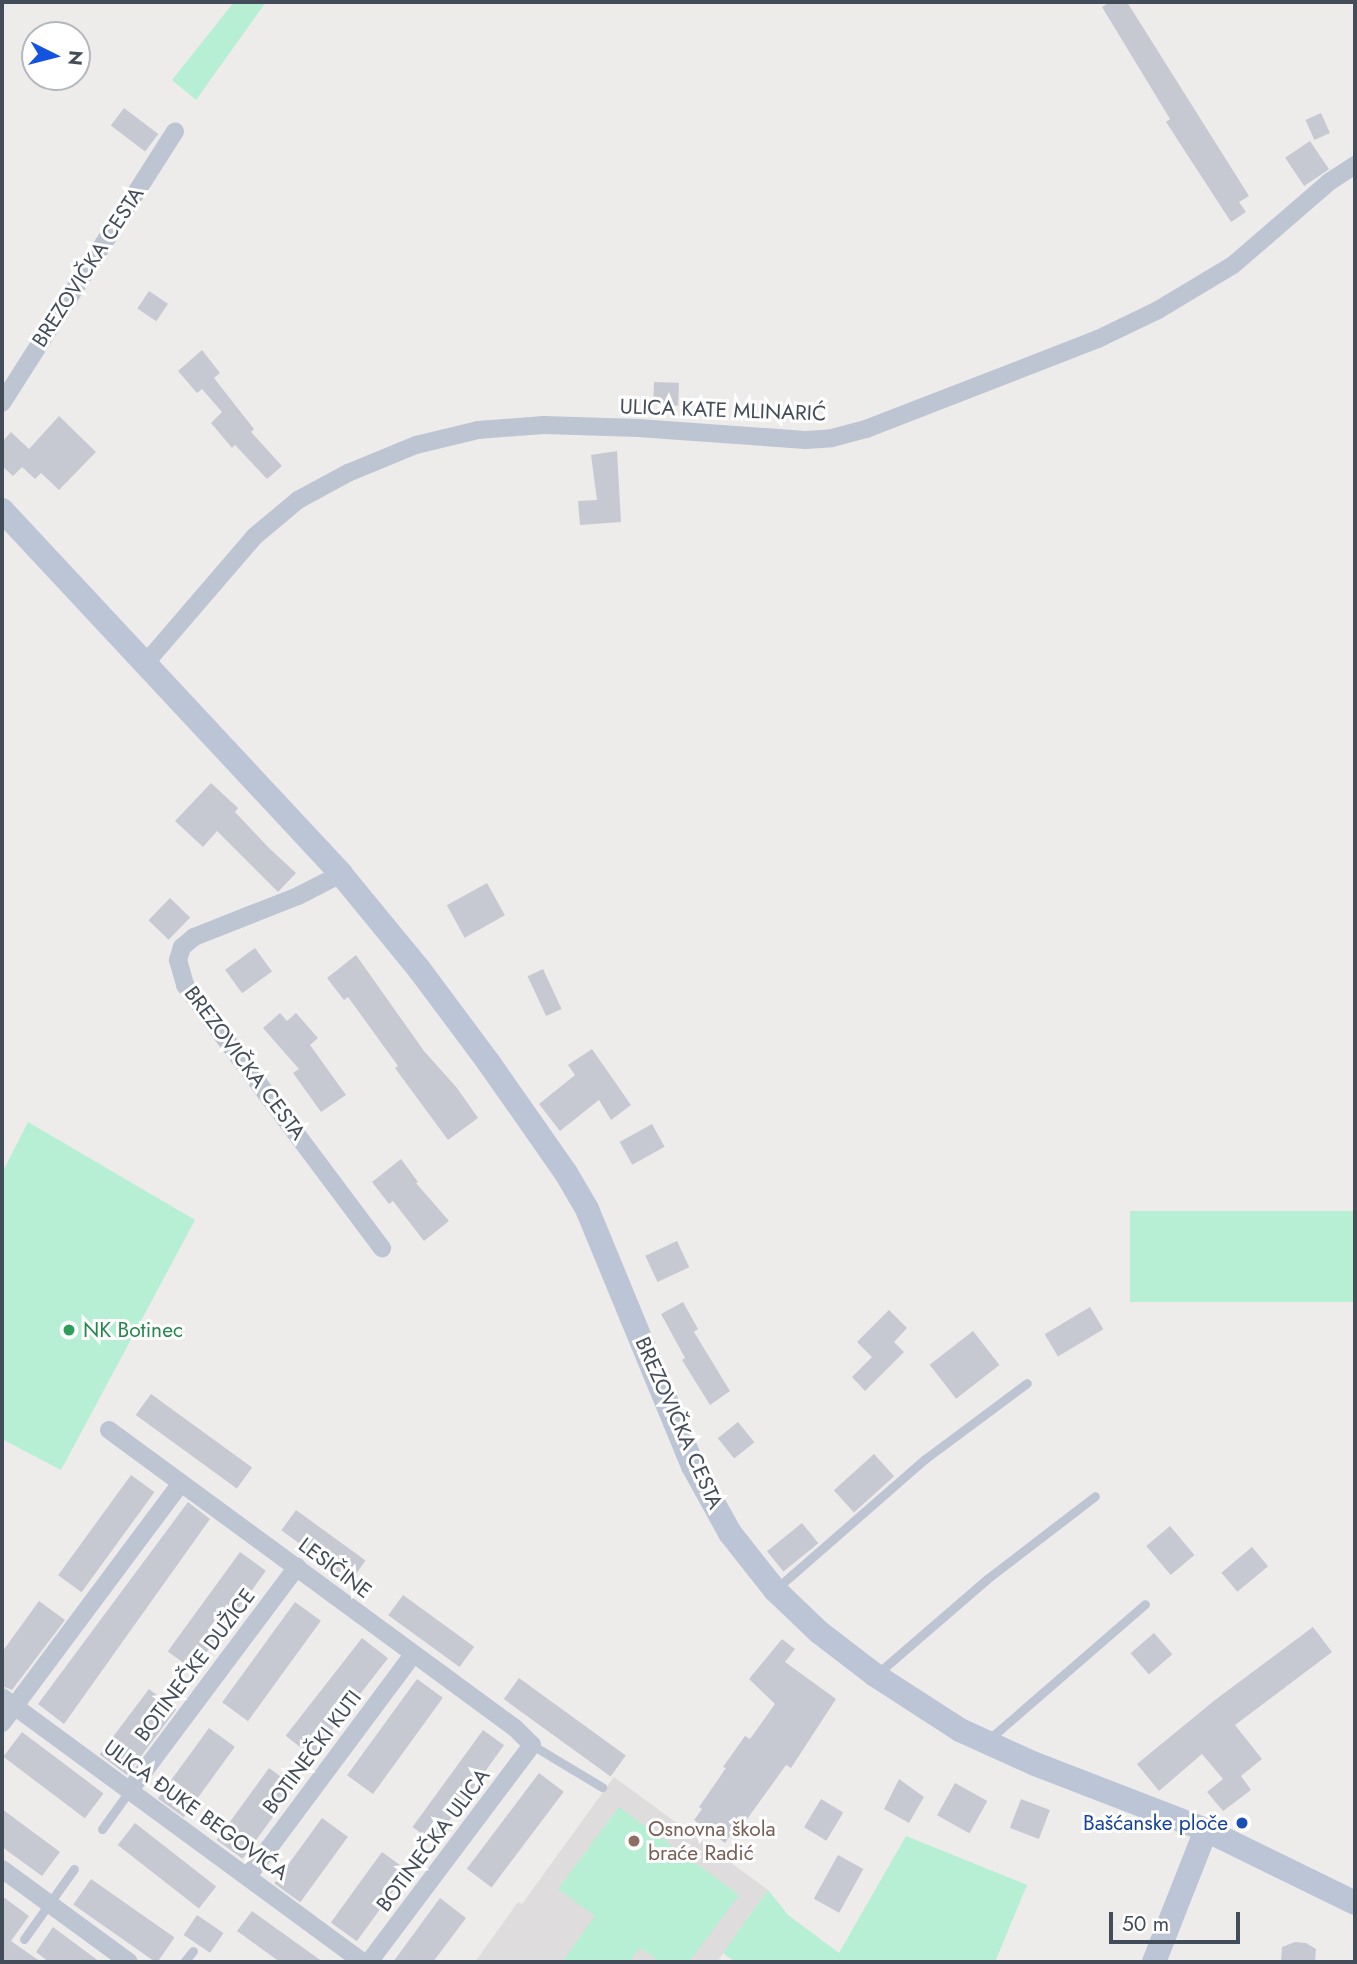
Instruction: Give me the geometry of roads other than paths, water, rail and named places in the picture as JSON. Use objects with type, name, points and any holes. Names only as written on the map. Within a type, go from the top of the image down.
[{"type":"main road","name":"BREZOVIČKA CESTA","points":[[2,510],[341,874],[427,980],[566,1173],[604,1244],[693,1466],[730,1533],[775,1590],[819,1632],[875,1675],[926,1710],[985,1743],[1206,1830],[1355,1903]]},
{"type":"main road","points":[[1154,1962],[1206,1830]]},
{"type":"street","name":"BREZOVIČKA CESTA","points":[[2,403],[175,131]]},
{"type":"street","name":"ULICA KATE MLINARIĆ","points":[[144,665],[255,536],[298,500],[382,459],[416,445],[478,430],[544,425],[806,440],[832,438],[866,429],[1098,339],[1158,310],[1233,265],[1329,182],[1355,165]]},
{"type":"street","name":"BREZOVIČKA CESTA","points":[[341,874],[298,896],[194,937],[182,947],[178,960],[185,985],[382,1248]]},
{"type":"street","name":"LESIČINE","points":[[109,1430],[297,1567],[413,1656],[515,1728],[532,1745]]},
{"type":"street","points":[[2,1723],[8,1702],[181,1483]]},
{"type":"street","name":"BOTINEČKE DUŽICE","points":[[130,1790],[297,1567]]},
{"type":"street","name":"BOTINEČKI KUTI","points":[[248,1875],[413,1656]]},
{"type":"street","name":"ULICA ĐUKE BEGOVIĆA","points":[[8,1702],[248,1875],[363,1962]]},
{"type":"street","name":"BOTINEČKA ULICA","points":[[369,1962],[532,1745]]},
{"type":"street","points":[[2,1869],[129,1962]]},
{"type":"lane","points":[[775,1590],[925,1459],[1027,1383]]},
{"type":"lane","points":[[875,1675],[987,1578],[1095,1496]]},
{"type":"lane","points":[[985,1743],[1144,1604]]},
{"type":"lane","points":[[532,1745],[603,1787]]},
{"type":"lane","points":[[102,1829],[130,1790]]},
{"type":"lane","points":[[24,1939],[74,1869]]},
{"type":"lane","points":[[184,1962],[193,1951]]},
{"type":"place","name":"NK Botinec","points":[[69,1330]]},
{"type":"place","name":"Bašćanske ploče","points":[[1242,1823]]},
{"type":"place","name":"Osnovna škola braće Radić","points":[[634,1841]]}]
